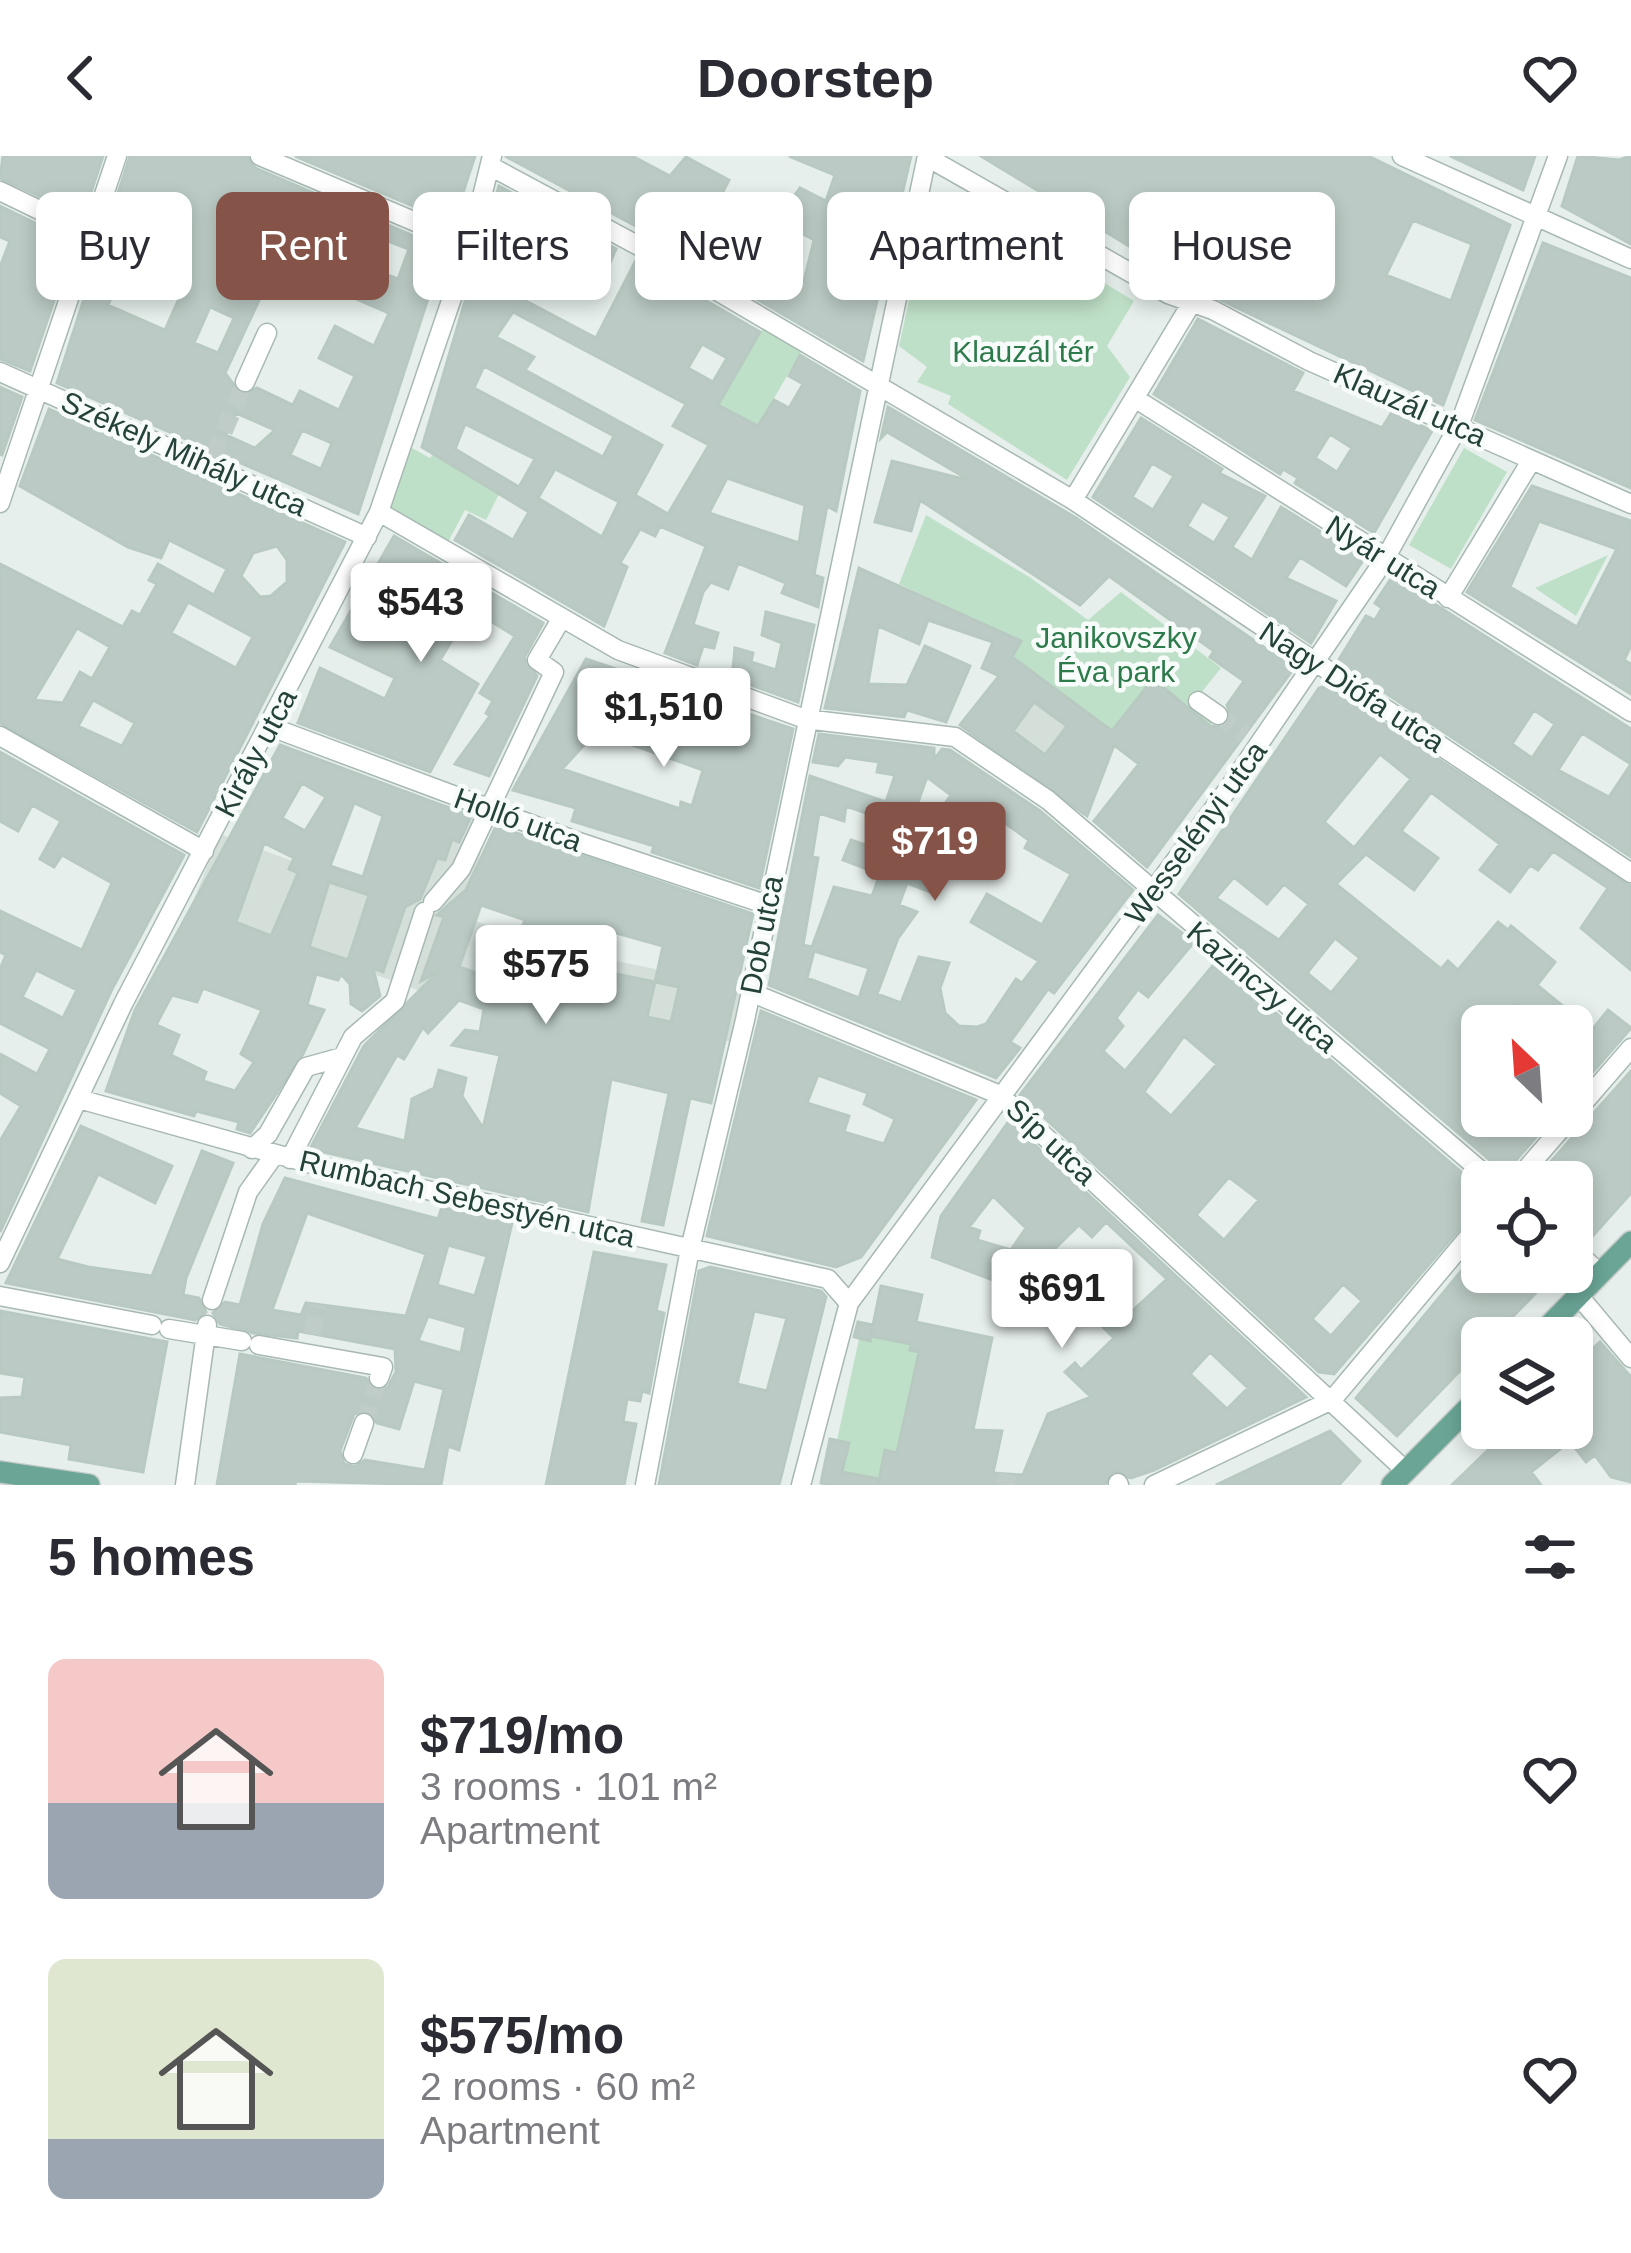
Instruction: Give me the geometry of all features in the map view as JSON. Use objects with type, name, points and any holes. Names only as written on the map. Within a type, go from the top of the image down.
[{"type":"main road","points":[[1558,1317],[1631,1242]]},
{"type":"main road","points":[[1399,1478],[1461,1415]]},
{"type":"main road","points":[[0,1472],[89,1485]]},
{"type":"street","points":[[104,192],[117,156]]},
{"type":"street","points":[[260,156],[413,221]]},
{"type":"street","points":[[491,161],[1073,500],[1191,304],[927,156],[878,385]]},
{"type":"street","points":[[1402,156],[1631,259]]},
{"type":"street","name":"Wesselényi utca","points":[[801,1485],[849,1303],[1154,892],[1252,740],[1317,665],[1385,559],[1460,423],[1558,156]]},
{"type":"street","name":"Király utca","points":[[483,192],[491,161]]},
{"type":"street","points":[[0,191],[36,208]]},
{"type":"street","points":[[0,502],[67,300]]},
{"type":"street","name":"Király utca","points":[[0,1263],[56,1126],[79,1099],[379,512],[451,300]]},
{"type":"street","name":"Klauzál utca","points":[[1191,304],[1631,504]]},
{"type":"street","points":[[245,382],[267,333]]},
{"type":"street","name":"Székely Mihály utca","points":[[0,372],[211,460],[367,537]]},
{"type":"street","name":"Dob utca","points":[[645,1485],[690,1249],[750,992],[878,385]]},
{"type":"street","name":"Nyár utca","points":[[1136,399],[1631,712]]},
{"type":"street","points":[[1448,598],[1532,461]]},
{"type":"street","name":"Nagy Diófa utca","points":[[1073,500],[1631,873]]},
{"type":"street","name":"Kazinczy utca","points":[[379,512],[560,621],[618,650],[806,719],[955,737],[1048,800],[1469,1161]]},
{"type":"street","points":[[212,1300],[248,1192],[282,1156],[352,1037],[395,1001],[429,907],[461,869],[485,809],[554,672],[537,661],[560,621]]},
{"type":"street","points":[[1198,701],[1218,715]]},
{"type":"street","name":"Holló utca","points":[[271,727],[485,809],[768,905]]},
{"type":"street","points":[[0,736],[204,851]]},
{"type":"street","name":"Síp utca","points":[[750,992],[1000,1095],[1332,1400],[1399,1478]]},
{"type":"street","points":[[1533,1161],[1631,1048]]},
{"type":"street","points":[[252,1149],[268,1134],[306,1067],[341,1057]]},
{"type":"street","name":"Rumbach Sebestyén utca","points":[[79,1099],[252,1149],[828,1280],[849,1303]]},
{"type":"street","points":[[1154,1485],[1332,1400],[1461,1246]]},
{"type":"street","points":[[1593,1267],[1600,1274]]},
{"type":"street","points":[[1579,1296],[1631,1358]]},
{"type":"street","points":[[0,1297],[161,1327],[206,1330],[381,1373]]},
{"type":"street","points":[[185,1485],[206,1330]]},
{"type":"street","points":[[353,1454],[364,1423]]},
{"type":"shaded area","points":[[1013,657],[1106,726],[1053,798],[959,726]]},
{"type":"shaded area","points":[[400,791],[489,818],[465,918],[580,954],[747,987],[736,1043],[449,976],[439,998],[191,907],[220,834],[330,875],[368,882]]},
{"type":"green space","name":"Klauzál tér","points":[[1105,283],[1134,301],[1107,346],[1130,377],[1067,480],[948,404],[951,396],[917,382],[927,367],[899,346],[909,300],[1105,300]]},
{"type":"green space","points":[[764,327],[802,350],[758,426],[718,405]]},
{"type":"green space","points":[[412,448],[430,458],[433,454],[499,494],[486,520],[465,510],[447,544],[385,512]]},
{"type":"green space","points":[[1464,448],[1507,472],[1451,569],[1409,545]]},
{"type":"green space","name":"Janikovszky Éva park","points":[[926,515],[1031,578],[1088,620],[1121,592],[1221,668],[1201,693],[1223,708],[1211,725],[1153,680],[1113,730],[1106,726],[1013,657],[1020,641],[899,584]]},
{"type":"green space","points":[[1608,555],[1576,616],[1535,588]]},
{"type":"green space","points":[[871,1336],[911,1344],[910,1350],[919,1352],[897,1453],[885,1451],[879,1479],[842,1472],[848,1443],[837,1440],[859,1339],[869,1341]]},
{"type":"building","points":[[3,156],[103,156],[91,192],[36,194],[0,178]]},
{"type":"building","points":[[130,156],[247,156],[255,168],[311,192],[216,192],[216,300],[259,300],[225,373],[241,395],[257,388],[293,405],[300,391],[339,410],[355,376],[319,358],[335,326],[374,346],[389,313],[359,300],[389,300],[389,276],[398,279],[409,249],[389,241],[389,225],[413,236],[413,300],[427,300],[358,514],[57,383],[84,300],[110,300],[108,305],[165,330],[178,300],[192,300],[192,192],[118,192]],"holes":[[[210,307],[234,318],[218,353],[194,343]],[[236,413],[275,430],[255,448],[226,435]],[[302,430],[332,443],[321,469],[290,455]]]},
{"type":"building","points":[[295,156],[475,156],[463,192],[413,192],[413,206]]},
{"type":"building","points":[[505,156],[632,156],[670,176],[686,157],[729,180],[723,192],[635,192],[635,226],[611,213],[611,192],[572,192]]},
{"type":"building","points":[[789,156],[911,156],[903,192],[829,192],[835,175]]},
{"type":"building","points":[[981,156],[1368,156],[1510,225],[1443,405],[1221,300],[1335,300],[1335,192],[1129,192],[1129,246],[1105,231],[1105,192],[1040,192]],"holes":[[[1413,220],[1472,244],[1451,301],[1386,275]]]},
{"type":"building","points":[[1450,156],[1535,156],[1523,190]]},
{"type":"building","points":[[1578,156],[1619,160],[1631,156],[1631,244],[1562,206]]},
{"type":"building","points":[[800,188],[826,201],[827,300],[877,300],[863,361],[759,300],[803,300],[814,240],[803,234],[803,192],[797,192]]},
{"type":"building","points":[[0,206],[36,224],[36,300],[54,300],[30,371],[0,359],[0,267],[10,241],[0,237]]},
{"type":"building","points":[[1543,243],[1631,278],[1631,488],[1475,420]]},
{"type":"building","points":[[635,262],[635,300],[705,300],[760,332],[718,405],[758,426],[774,400],[789,408],[803,384],[789,376],[800,355],[860,391],[836,511],[827,506],[814,575],[823,578],[818,607],[782,593],[786,583],[738,563],[728,589],[711,582],[703,592],[693,625],[718,633],[714,648],[703,646],[697,665],[665,653],[706,546],[660,526],[655,536],[640,529],[620,563],[627,567],[604,626],[455,540],[469,515],[513,540],[529,512],[422,447],[465,300],[526,300],[596,338]],"holes":[[[513,312],[686,404],[673,426],[709,445],[668,514],[635,495],[662,445],[525,370],[534,357],[496,337]],[[702,344],[727,358],[713,382],[688,368]],[[484,366],[614,436],[603,457],[474,388]],[[465,424],[535,459],[519,487],[455,449]],[[555,469],[619,502],[602,537],[538,498]],[[727,478],[805,505],[799,543],[709,513]]]},
{"type":"building","points":[[1198,319],[1303,373],[1293,391],[1382,428],[1392,412],[1432,431],[1374,533],[1295,483],[1298,478],[1283,469],[1280,474],[1154,394]],"holes":[[[1330,434],[1352,448],[1337,472],[1315,458]]]},
{"type":"building","points":[[0,387],[22,397],[2,455],[0,454]]},
{"type":"building","points":[[888,407],[1076,518],[1294,668],[1147,867],[1094,821],[1139,764],[1114,745],[1087,816],[960,725],[999,676],[982,668],[993,642],[928,620],[919,644],[878,626],[868,684],[907,685],[925,646],[970,666],[946,722],[907,710],[904,717],[825,708],[859,568],[1021,641],[1012,657],[1112,731],[1153,679],[1210,726],[1223,728],[1231,717],[1227,705],[1244,681],[1210,657],[1214,651],[1109,576],[1080,605],[920,500],[911,531],[875,522],[892,461],[971,481],[887,432],[881,438]],"holes":[[[1034,702],[1067,726],[1045,755],[1013,731]]]},
{"type":"building","points":[[49,409],[345,542],[197,832],[0,723],[0,564],[123,627],[132,611],[140,615],[157,584],[149,580],[158,564],[214,595],[227,569],[169,540],[161,558],[128,547],[20,486]],"holes":[[[277,546],[287,560],[287,582],[271,596],[260,597],[241,576],[253,553]],[[188,602],[253,637],[236,668],[171,633]],[[77,628],[110,647],[92,679],[80,672],[63,703],[34,700]],[[93,700],[135,723],[122,746],[78,726]]]},
{"type":"building","points":[[1141,418],[1222,469],[1219,473],[1265,496],[1232,547],[1252,560],[1281,507],[1364,559],[1346,586],[1300,557],[1286,578],[1336,601],[1311,643],[1093,497]],"holes":[[[1152,463],[1174,476],[1153,510],[1132,497]],[[1202,501],[1230,517],[1214,543],[1187,526]]]},
{"type":"building","points":[[1532,486],[1631,521],[1631,646],[1624,660],[1631,664],[1631,694],[1467,592]],"holes":[[[1539,521],[1617,549],[1577,627],[1510,587]]]},
{"type":"building","points":[[394,536],[543,623],[524,658],[537,676],[489,776],[455,764],[490,716],[486,713],[493,701],[480,693],[515,636],[471,609],[440,660],[478,684],[430,772],[298,723],[320,668],[385,699],[395,678],[330,647]],"holes":[[[412,574],[450,597],[436,622],[397,599]]]},
{"type":"building","points":[[1392,577],[1631,729],[1631,764],[1631,857],[1338,661],[1366,616],[1375,620],[1382,608],[1375,603]],"holes":[[[1534,710],[1555,724],[1532,758],[1512,744]],[[1582,733],[1631,764],[1609,797],[1558,770]]]},
{"type":"building","points":[[766,612],[814,625],[798,702],[732,678],[735,648],[753,653],[751,662],[776,670],[782,643],[762,635]]},
{"type":"building","points":[[586,659],[793,729],[759,888],[652,852],[654,846],[572,821],[576,808],[513,790]],"holes":[[[596,732],[703,770],[692,806],[681,802],[680,809],[562,769]]]},
{"type":"building","points":[[1327,686],[1631,886],[1631,970],[1581,928],[1608,888],[1553,851],[1538,870],[1530,865],[1510,892],[1480,870],[1500,844],[1431,792],[1401,831],[1438,858],[1414,890],[1366,854],[1336,884],[1441,969],[1448,961],[1458,970],[1498,922],[1508,930],[1511,926],[1555,962],[1537,985],[1561,1005],[1461,1005],[1461,1135],[1179,894],[1319,688]],"holes":[[[1380,754],[1411,779],[1354,848],[1324,822]],[[1234,877],[1267,904],[1284,884],[1309,904],[1279,940],[1216,898]],[[1335,938],[1360,958],[1331,993],[1307,973]]]},
{"type":"building","points":[[819,734],[934,748],[934,760],[942,749],[950,750],[1040,811],[1133,890],[1054,993],[1048,989],[1010,1042],[1020,1048],[996,1078],[769,985],[810,776],[886,802],[895,775],[877,772],[879,762],[845,757],[838,766],[813,762]],"holes":[[[927,777],[951,795],[931,823],[963,846],[967,841],[981,851],[1002,821],[1029,840],[1025,848],[1071,874],[1042,925],[987,894],[971,922],[1039,961],[1022,983],[1016,979],[986,1024],[977,1027],[959,1026],[945,1013],[940,988],[949,963],[919,957],[901,1003],[877,994],[898,938],[917,912],[899,905],[907,883],[933,893],[941,872],[851,840],[843,860],[880,874],[872,896],[834,887],[812,947],[803,945],[818,858],[812,857],[819,813],[844,821],[846,806],[924,833],[929,818],[914,813]],[[814,951],[869,968],[859,998],[807,978]]]},
{"type":"building","points":[[280,745],[471,816],[459,842],[452,839],[445,860],[437,858],[420,899],[405,907],[383,972],[373,968],[380,996],[362,1011],[351,1004],[350,984],[341,974],[338,980],[316,974],[307,1005],[324,1010],[303,1054],[250,1133],[237,1129],[239,1122],[196,1111],[194,1116],[106,1091],[135,1010]],"holes":[[[302,783],[326,797],[305,831],[282,818]],[[354,803],[383,816],[363,877],[330,866]],[[264,843],[294,858],[289,869],[298,873],[271,936],[236,922]],[[329,882],[369,895],[348,960],[309,947]],[[203,988],[262,1010],[241,1054],[254,1062],[235,1091],[203,1081],[206,1072],[171,1055],[179,1035],[156,1025],[172,995],[197,1002]]]},
{"type":"building","points":[[0,752],[184,855],[112,989],[0,1232],[0,1141],[21,1106],[0,1093],[0,1054],[37,1074],[50,1049],[0,1023],[0,969],[6,955],[0,952],[0,911],[82,950],[112,883],[62,855],[54,867],[40,859],[61,821],[32,805],[18,831],[0,821]],"holes":[[[36,970],[77,990],[63,1018],[22,997]]]},
{"type":"building","points":[[496,826],[753,914],[711,1103],[690,1098],[663,1225],[642,1221],[669,1093],[611,1079],[588,1212],[310,1149],[364,1046],[439,971],[421,981],[444,917],[437,915],[466,890]],"holes":[[[481,905],[525,920],[501,981],[459,967]],[[602,929],[663,946],[655,982],[592,969]],[[655,982],[679,987],[671,1022],[647,1017]],[[459,1000],[484,1009],[480,1032],[465,1030],[452,1045],[500,1055],[483,1128],[462,1096],[466,1078],[439,1070],[434,1088],[412,1099],[405,1141],[355,1128],[397,1055],[404,1059],[423,1027],[428,1033]]]},
{"type":"building","points":[[1158,915],[1194,942],[1148,997],[1138,989],[1116,1018],[1123,1026],[1103,1051],[1125,1071],[1216,962],[1461,1172],[1461,1227],[1334,1374],[1319,1372],[1020,1095]],"holes":[[[1184,1036],[1217,1064],[1171,1116],[1144,1092]],[[1229,1177],[1259,1200],[1224,1240],[1196,1215]],[[1343,1284],[1362,1301],[1331,1336],[1312,1319]]]},
{"type":"building","points":[[1608,1010],[1631,1028],[1593,1072],[1593,1029]]},
{"type":"building","points":[[761,1011],[976,1100],[861,1257],[836,1267],[707,1236]],"holes":[[[818,1075],[868,1093],[864,1104],[895,1119],[884,1144],[844,1132],[849,1116],[807,1103]]]},
{"type":"building","points":[[1631,1071],[1631,1193],[1593,1235],[1593,1161],[1552,1161],[1573,1137],[1593,1137],[1593,1114]]},
{"type":"building","points":[[1009,1121],[1306,1397],[1154,1470],[1131,1478],[1113,1471],[1105,1485],[878,1485],[885,1450],[897,1453],[919,1352],[910,1350],[911,1344],[871,1336],[872,1329],[870,1341],[854,1337],[858,1322],[873,1325],[881,1286],[922,1295],[916,1322],[992,1338],[973,1430],[1002,1431],[993,1473],[1023,1475],[1048,1414],[1091,1397],[1065,1372],[1075,1363],[1081,1370],[1114,1338],[1095,1319],[1105,1310],[1118,1324],[1167,1279],[1106,1222],[1092,1237],[1079,1225],[1036,1267],[1041,1270],[1033,1285],[1003,1278],[1001,1283],[932,1257],[941,1216]],"holes":[[[993,1196],[1026,1228],[1011,1250],[977,1240],[980,1231],[969,1227]],[[1210,1352],[1248,1388],[1227,1409],[1190,1374]]]},
{"type":"building","points":[[81,1126],[172,1166],[155,1203],[98,1174],[57,1259],[88,1267],[152,1276],[202,1151],[233,1163],[186,1278],[183,1295],[199,1298],[206,1312],[195,1320],[6,1283]]},
{"type":"building","points":[[1463,1137],[1536,1137],[1515,1161],[1491,1161]]},
{"type":"building","points":[[285,1178],[438,1219],[442,1207],[512,1223],[459,1450],[448,1446],[441,1485],[296,1481],[295,1485],[217,1485],[240,1354],[366,1378],[376,1391],[388,1387],[396,1372],[395,1349],[298,1331],[297,1338],[253,1333],[220,1324],[213,1313],[225,1302],[240,1305],[263,1224]],"holes":[[[307,1213],[426,1254],[406,1316],[306,1303],[301,1315],[272,1310]],[[448,1245],[487,1256],[475,1296],[437,1285]],[[428,1316],[466,1327],[461,1353],[418,1341]],[[414,1381],[444,1389],[425,1470],[365,1460],[354,1467],[344,1464],[340,1451],[354,1414],[367,1410],[377,1423],[399,1429]]]},
{"type":"building","points":[[594,1252],[666,1265],[656,1311],[664,1313],[649,1393],[642,1391],[640,1401],[627,1399],[623,1422],[636,1424],[624,1485],[546,1485]]},
{"type":"building","points":[[710,1267],[821,1291],[826,1297],[779,1485],[659,1485],[699,1271]],"holes":[[[754,1311],[787,1318],[767,1391],[737,1384]]]},
{"type":"building","points":[[1461,1271],[1461,1293],[1536,1293],[1512,1317],[1461,1317],[1461,1370],[1397,1436],[1356,1398]]},
{"type":"building","points":[[0,1311],[167,1342],[143,1472],[69,1459],[71,1445],[0,1432],[0,1398],[22,1397],[25,1377],[0,1373]]},
{"type":"building","points":[[1600,1342],[1631,1377],[1631,1482],[1611,1477],[1595,1455],[1586,1462],[1576,1449],[1593,1449],[1593,1349]]},
{"type":"building","points":[[1330,1431],[1360,1461],[1339,1485],[1216,1485]]},
{"type":"building","points":[[830,1439],[849,1443],[842,1472],[879,1479],[878,1485],[821,1483]]},
{"type":"building","points":[[1489,1449],[1560,1449],[1531,1472],[1541,1485],[1452,1485]]},
{"type":"tunnel","points":[[213,456],[245,382]]},
{"type":"tunnel","points":[[1218,715],[1245,735]]},
{"type":"tunnel","points":[[312,1334],[318,1305]]},
{"type":"tunnel","points":[[364,1423],[379,1378]]},
{"type":"tunnel","points":[[1005,1485],[1008,1474]]}]
